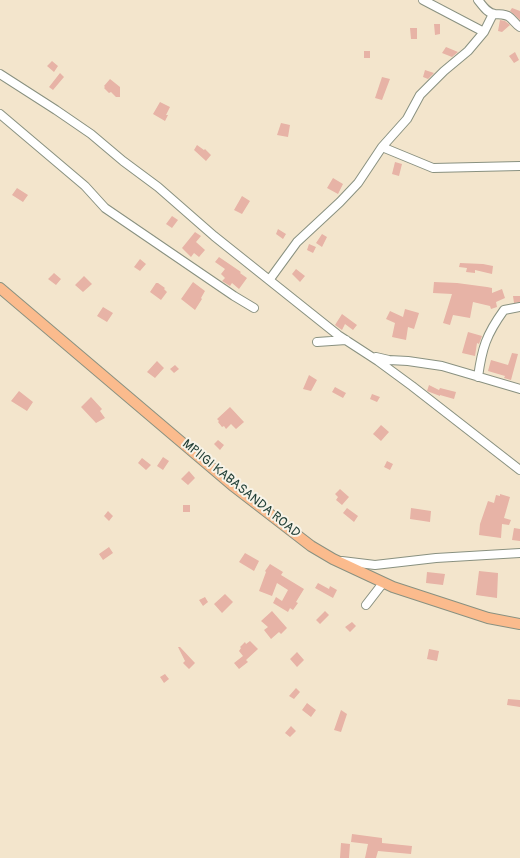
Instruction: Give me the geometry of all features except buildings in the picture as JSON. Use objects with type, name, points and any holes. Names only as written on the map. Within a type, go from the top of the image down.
[{"type":"main road","name":"MPIIGI KABASANDA ROAD","points":[[0,288],[232,485],[311,546],[333,559],[383,583],[488,618],[520,624]]},
{"type":"street","points":[[422,0],[484,32]]},
{"type":"street","points":[[478,0],[493,14],[504,14],[516,25],[520,26]]},
{"type":"street","points":[[270,280],[296,242],[340,202],[358,183],[382,147],[407,119],[416,100],[427,87],[468,51],[484,32],[493,14]]},
{"type":"street","points":[[0,74],[91,134],[123,161],[158,187],[214,236],[346,340],[371,356],[453,417],[520,470]]},
{"type":"street","points":[[0,114],[85,186],[105,208],[254,308]]},
{"type":"street","points":[[382,147],[433,168],[520,166]]},
{"type":"street","points":[[478,377],[480,360],[488,335],[504,310],[520,307]]},
{"type":"street","points":[[317,342],[346,340]]},
{"type":"street","points":[[371,356],[388,360],[408,361],[442,366],[520,389]]},
{"type":"street","points":[[333,559],[375,565],[436,558],[520,553]]},
{"type":"street","points":[[366,605],[383,583]]}]
